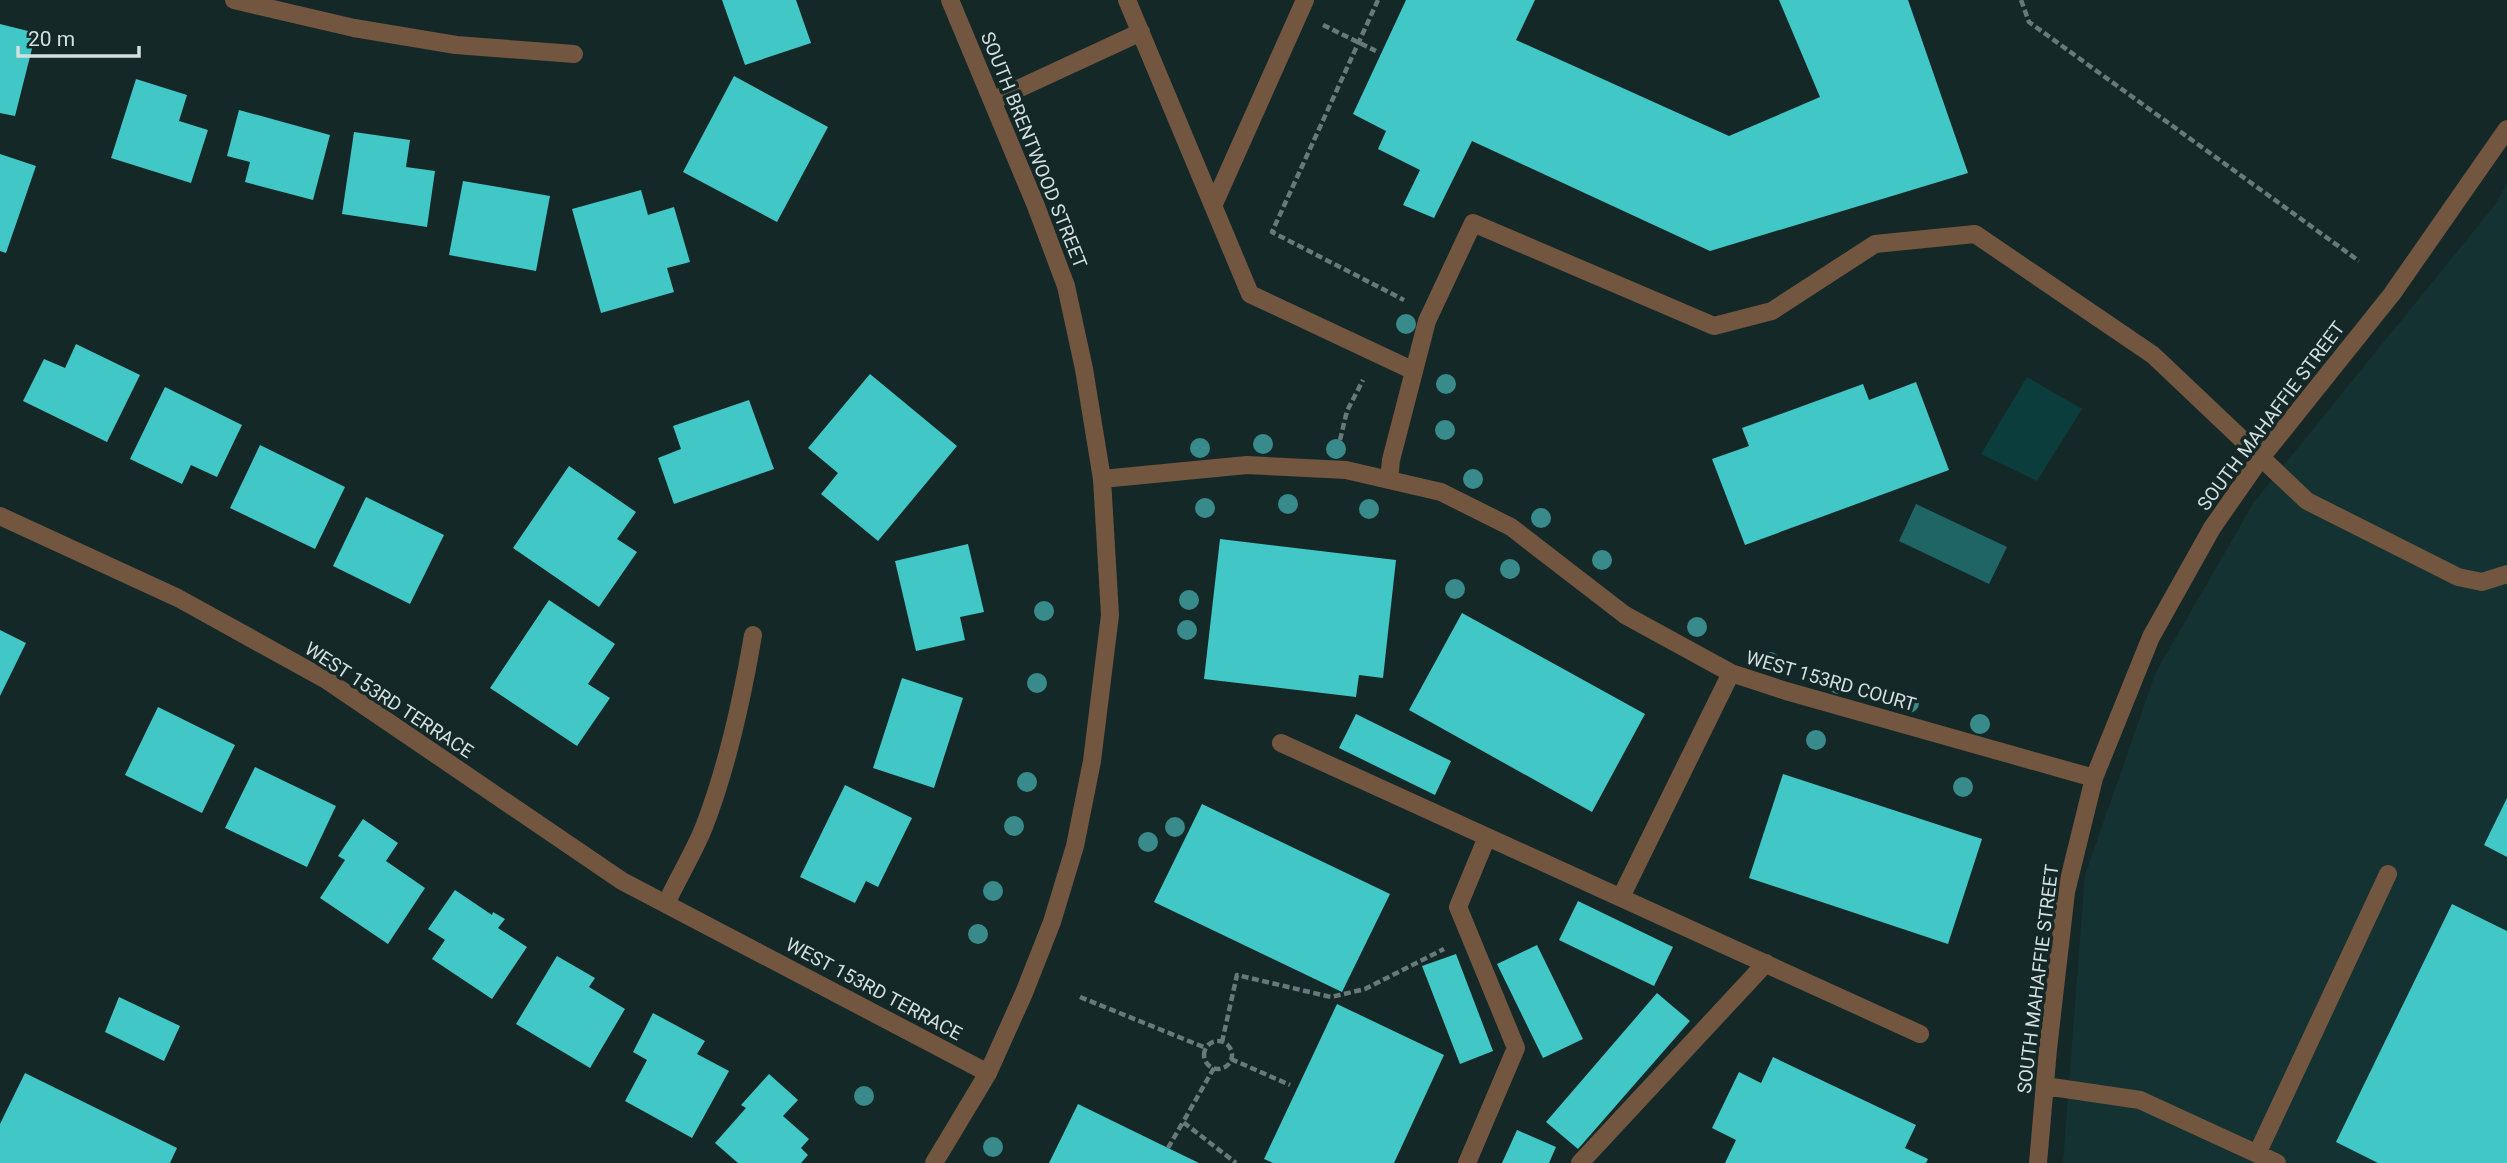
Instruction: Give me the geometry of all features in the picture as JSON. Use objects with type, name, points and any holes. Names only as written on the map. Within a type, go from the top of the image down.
[{"type":"street","points":[[234,0],[354,28],[456,45],[574,54]]},
{"type":"street","name":"SOUTH BRENTWOOD STREET","points":[[934,1163],[988,1073],[1052,922],[1075,846],[1092,761],[1110,615],[1102,478],[1084,369],[1066,286],[993,100],[950,0]]},
{"type":"street","points":[[1127,0],[1250,294],[1414,371]]},
{"type":"street","points":[[1213,206],[1305,0]]},
{"type":"street","points":[[993,100],[1141,32]]},
{"type":"street","name":"SOUTH MAHAFFIE STREET","points":[[2038,1163],[2066,892],[2094,778],[2151,637],[2212,528],[2260,458],[2500,154],[2507,129]]},
{"type":"street","points":[[1390,480],[1391,460],[1427,321],[1473,223],[1714,326],[1772,312],[1875,244],[1975,233],[2153,355],[2307,501],[2458,577],[2482,582],[2507,574]]},
{"type":"street","name":"WEST 153RD COURT","points":[[1102,478],[1247,465],[1334,469],[1441,492],[1511,527],[1625,615],[1731,673],[2094,778]]},
{"type":"street","name":"WEST 153RD TERRACE","points":[[0,516],[178,598],[328,681],[622,881],[988,1073]]},
{"type":"street","points":[[666,904],[703,829],[727,762],[743,696],[753,635]]},
{"type":"street","points":[[1621,897],[1731,673]]},
{"type":"street","points":[[1281,743],[1920,1034]]},
{"type":"street","points":[[1468,1163],[1516,1048],[1458,908],[1487,837]]},
{"type":"street","points":[[2256,1154],[2388,874]]},
{"type":"street","points":[[1580,1163],[1766,963]]},
{"type":"street","points":[[2045,1086],[2140,1100],[2277,1163]]},
{"type":"path","points":[[1378,0],[1272,232],[1404,299],[1399,310]]},
{"type":"path","points":[[2021,0],[2029,22],[2359,261]]},
{"type":"path","points":[[1334,469],[1347,411],[1376,353]]},
{"type":"path","points":[[1222,1042],[1237,975],[1331,997],[1365,989],[1469,935]]},
{"type":"path","points":[[1080,997],[1206,1048]]},
{"type":"path","points":[[1222,1042],[1231,1050],[1231,1059],[1226,1066],[1214,1068],[1205,1058],[1206,1048],[1213,1043],[1222,1042]]},
{"type":"path","points":[[1231,1059],[1290,1086]]},
{"type":"path","points":[[1168,1148],[1214,1068]]},
{"type":"path","points":[[1183,1122],[1236,1163]]},
{"type":"shaded area","points":[[2507,183],[2507,1163],[2063,1163],[2085,875],[2156,672],[2254,502],[2495,205]]},
{"type":"shaded area","points":[[2027,377],[2082,409],[2037,481],[1981,454]]},
{"type":"shaded area","points":[[1916,504],[2007,547],[1989,584],[1899,541]]},
{"type":"building","points":[[722,0],[796,0],[811,43],[745,65]]},
{"type":"building","points":[[1406,0],[1535,0],[1516,40],[1729,136],[1820,97],[1779,0],[1908,0],[1968,173],[1710,251],[1472,141],[1434,218],[1403,205],[1420,170],[1378,149],[1386,131],[1353,114]]},
{"type":"building","points":[[0,24],[36,33],[15,116],[0,113]]},
{"type":"building","points":[[734,76],[828,127],[777,222],[683,172]]},
{"type":"building","points":[[136,79],[187,95],[179,121],[208,130],[191,183],[111,158]]},
{"type":"building","points":[[239,110],[330,135],[313,200],[245,182],[250,162],[227,156]]},
{"type":"building","points":[[354,132],[410,140],[406,167],[435,171],[427,227],[342,214]]},
{"type":"building","points":[[0,154],[36,166],[6,253],[0,251]]},
{"type":"building","points":[[463,181],[550,196],[536,271],[449,255]]},
{"type":"building","points":[[641,190],[648,215],[674,207],[690,262],[667,268],[674,292],[601,313],[572,209]]},
{"type":"building","points":[[76,344],[140,375],[107,442],[23,401],[44,359],[65,368]]},
{"type":"building","points":[[870,374],[957,446],[878,541],[821,494],[838,473],[808,448]]},
{"type":"building","points":[[1916,382],[1949,470],[1745,545],[1712,459],[1749,446],[1742,428],[1863,384],[1869,400]]},
{"type":"building","points":[[165,387],[242,425],[217,477],[191,465],[182,484],[130,459]]},
{"type":"building","points":[[749,400],[774,469],[674,504],[658,458],[681,449],[673,426]]},
{"type":"building","points":[[260,445],[345,487],[315,549],[230,508]]},
{"type":"building","points":[[569,466],[636,512],[617,539],[637,552],[599,607],[513,548]]},
{"type":"building","points":[[366,497],[444,535],[410,604],[333,566]]},
{"type":"building","points":[[1220,539],[1396,560],[1383,678],[1359,675],[1356,697],[1204,679]]},
{"type":"building","points":[[968,544],[984,612],[960,617],[965,640],[916,651],[895,561]]},
{"type":"building","points":[[549,600],[615,644],[588,684],[610,698],[577,746],[490,688]]},
{"type":"building","points":[[1462,613],[1645,714],[1592,812],[1409,710]]},
{"type":"building","points":[[0,630],[26,643],[0,696]]},
{"type":"building","points":[[902,678],[963,698],[934,788],[873,768]]},
{"type":"building","points":[[158,707],[235,745],[202,813],[125,775]]},
{"type":"building","points":[[1356,714],[1451,761],[1435,795],[1339,748]]},
{"type":"building","points":[[255,767],[336,806],[307,867],[225,828]]},
{"type":"building","points":[[1783,774],[1982,839],[1948,944],[1749,878]]},
{"type":"building","points":[[845,785],[912,818],[878,887],[866,881],[855,903],[800,877]]},
{"type":"building","points":[[2507,798],[2507,857],[2484,845]]},
{"type":"building","points":[[1202,804],[1390,894],[1342,992],[1154,902]]},
{"type":"building","points":[[363,819],[398,843],[386,861],[425,888],[388,944],[320,898],[345,860],[338,856]]},
{"type":"building","points":[[455,890],[492,915],[493,912],[505,919],[498,928],[527,947],[492,999],[432,959],[445,940],[428,929]]},
{"type":"building","points":[[1578,901],[1673,947],[1654,986],[1559,940]]},
{"type":"building","points":[[2452,904],[2507,931],[2507,1163],[2378,1163],[2336,1142]]},
{"type":"building","points":[[1537,945],[1583,1039],[1543,1058],[1497,964]]},
{"type":"building","points":[[1456,954],[1493,1051],[1460,1064],[1422,966]]},
{"type":"building","points":[[557,956],[595,978],[589,987],[625,1009],[590,1068],[516,1024]]},
{"type":"building","points":[[1657,993],[1690,1021],[1578,1149],[1546,1122]]},
{"type":"building","points":[[119,997],[180,1026],[164,1061],[105,1032]]},
{"type":"building","points":[[1337,1004],[1444,1055],[1394,1163],[1273,1163],[1264,1159]]},
{"type":"building","points":[[653,1013],[705,1041],[697,1054],[729,1071],[692,1138],[625,1101],[647,1060],[633,1052]]},
{"type":"building","points":[[1773,1057],[1916,1125],[1905,1148],[1928,1159],[1926,1163],[1725,1163],[1736,1140],[1712,1128],[1739,1072],[1761,1083]]},
{"type":"building","points":[[25,1073],[177,1148],[170,1163],[0,1163],[0,1124]]},
{"type":"building","points":[[769,1074],[798,1100],[783,1116],[809,1139],[801,1148],[808,1155],[801,1163],[738,1163],[715,1143],[746,1108],[741,1105]]},
{"type":"building","points":[[1078,1104],[1168,1148],[1199,1163],[1049,1163]]},
{"type":"building","points":[[1517,1130],[1556,1147],[1549,1163],[1502,1163]]}]
